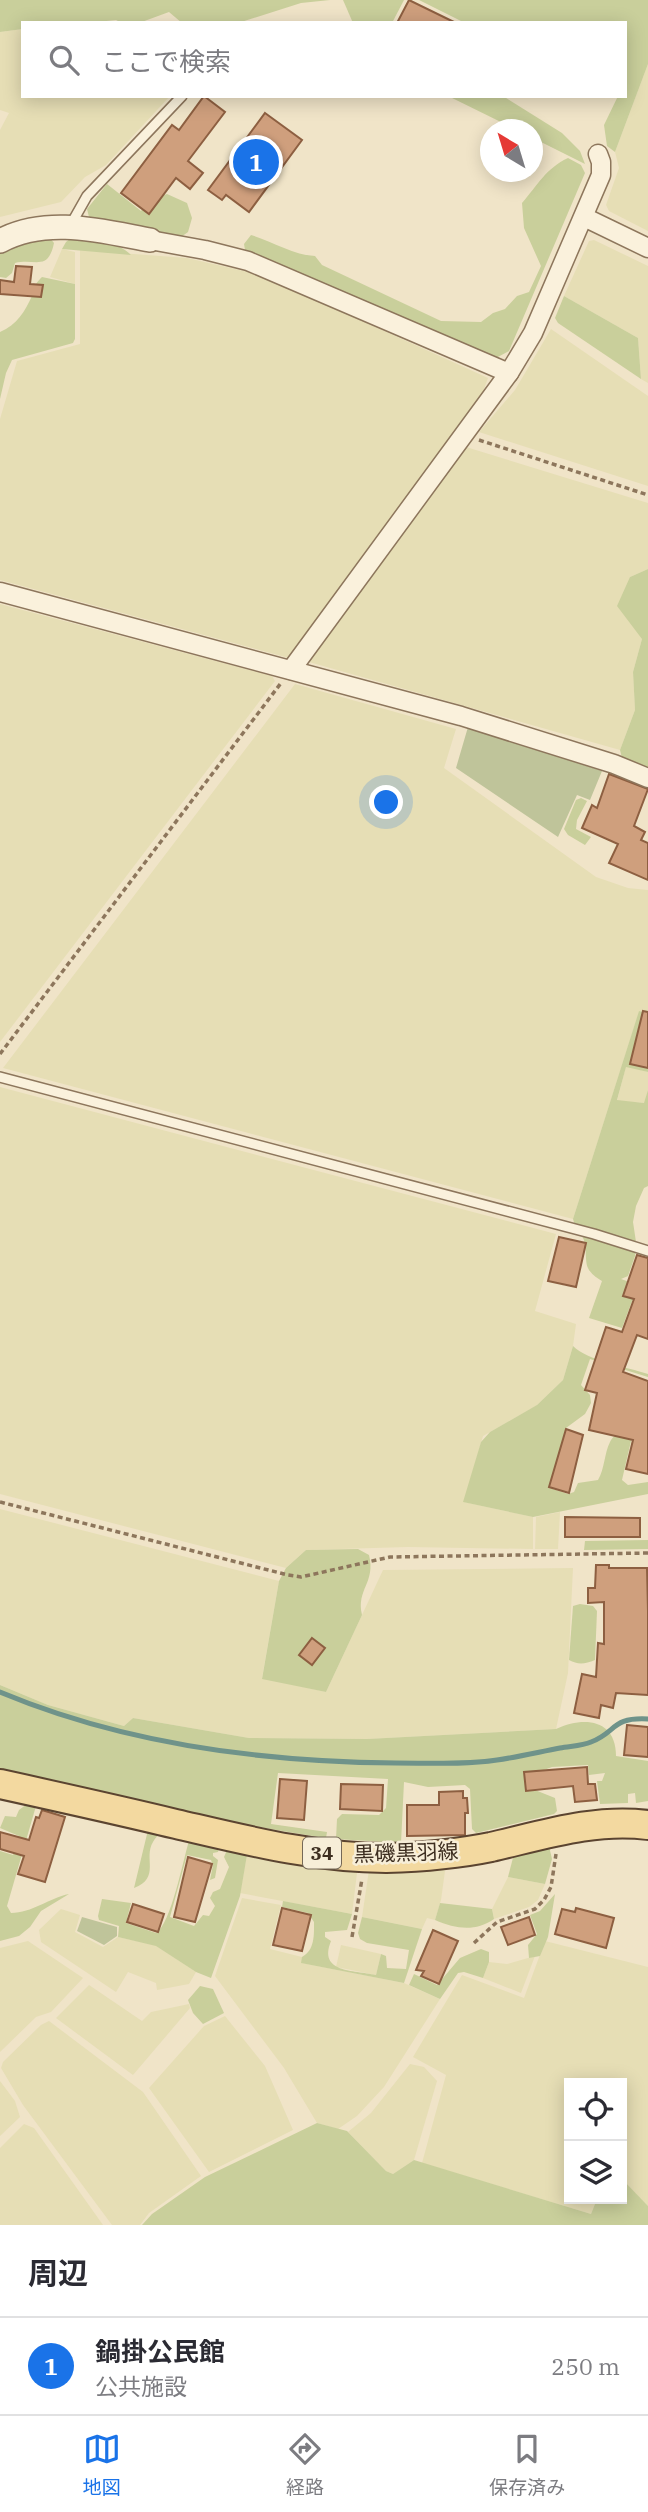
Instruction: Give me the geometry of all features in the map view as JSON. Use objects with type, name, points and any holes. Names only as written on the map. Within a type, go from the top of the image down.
[{"type":"main road","name":"黒磯黒羽線","points":[[0,1784],[242,1840],[307,1852],[366,1857],[439,1855],[601,1824],[648,1825]]},
{"type":"street","points":[[291,670],[509,373],[533,333],[601,175],[598,154]]},
{"type":"street","points":[[584,216],[648,248]]},
{"type":"street","points":[[0,241],[29,230],[69,227],[205,250],[248,261],[509,373]]},
{"type":"street","points":[[0,592],[461,716],[614,764],[648,778]]},
{"type":"lane","points":[[69,227],[87,196],[180,98]]},
{"type":"lane","points":[[0,1077],[594,1234],[648,1251]]},
{"type":"path","points":[[463,435],[648,495]]},
{"type":"path","points":[[0,1054],[291,670]]},
{"type":"path","points":[[0,1502],[288,1576],[301,1577],[390,1558],[648,1553]]},
{"type":"path","points":[[474,1943],[497,1922],[535,1909],[544,1900],[551,1887],[556,1861],[556,1831]]},
{"type":"path","points":[[352,1937],[366,1857]]},
{"type":"shaded area","points":[[21,29],[21,98],[168,98],[106,165],[85,177],[61,202],[0,217],[0,130],[9,113],[0,110],[0,32]]},
{"type":"shaded area","points":[[648,64],[648,231],[609,211],[606,205],[619,168],[615,152]]},
{"type":"shaded area","points":[[594,240],[648,266],[648,383],[641,379],[638,338],[564,296],[589,241]]},
{"type":"shaded area","points":[[62,249],[75,252],[75,284],[50,277]]},
{"type":"shaded area","points":[[80,250],[187,258],[261,275],[488,378],[480,400],[289,658],[0,580],[0,419],[17,361],[80,344]]},
{"type":"shaded area","points":[[551,329],[648,396],[648,486],[479,432],[515,390]]},
{"type":"shaded area","points":[[466,447],[648,503],[648,569],[630,577],[642,639],[633,672],[635,710],[620,750],[309,662]]},
{"type":"shaded area","points":[[0,604],[272,676],[275,681],[0,1042]]},
{"type":"shaded area","points":[[295,684],[456,729],[444,768],[596,877],[628,888],[648,890],[648,1014],[639,1012],[573,1219],[3,1068]]},
{"type":"shaded area","points":[[626,1066],[648,1072],[645,1103],[617,1101]]},
{"type":"shaded area","points":[[0,1087],[556,1234],[535,1311],[576,1324],[563,1380],[536,1406],[483,1436],[464,1502],[533,1517],[533,1549],[408,1547],[306,1550],[286,1568],[0,1494]]},
{"type":"shaded area","points":[[0,1509],[279,1581],[262,1678],[326,1692],[383,1570],[573,1568],[568,1673],[556,1729],[367,1739],[249,1738],[133,1718],[124,1726],[48,1705],[0,1685]]},
{"type":"shaded area","points":[[560,1512],[558,1549],[535,1549],[536,1517]]},
{"type":"shaded area","points":[[247,1855],[300,1864],[356,1869],[352,1914],[240,1893]]},
{"type":"shaded area","points":[[437,1866],[445,1871],[441,1900],[435,1920],[427,1918],[422,1929],[362,1917],[369,1870]]},
{"type":"shaded area","points":[[508,1877],[545,1884],[538,1900],[529,1907],[494,1919],[492,1909]]},
{"type":"shaded area","points":[[242,1898],[281,1905],[270,1949],[302,1957],[302,1963],[404,1983],[440,1999],[384,2087],[357,2116],[338,2129],[317,2123],[284,2068],[215,1976]]},
{"type":"shaded area","points":[[61,1909],[80,1915],[75,1932],[103,1947],[118,1937],[155,1945],[196,1972],[189,1984],[157,1990],[156,1983],[128,1972],[116,1992],[41,1942],[39,1930]]},
{"type":"shaded area","points":[[28,1941],[83,1978],[51,2012],[36,2017],[0,2052],[0,1948]]},
{"type":"shaded area","points":[[545,1941],[648,1967],[648,2206],[627,2185],[627,2078],[564,2078],[564,2204],[595,2204],[591,2214],[422,2163],[446,2075],[413,2057],[462,1975],[524,1998]]},
{"type":"shaded area","points":[[341,1945],[381,1954],[376,1975],[336,1967]]},
{"type":"shaded area","points":[[535,1956],[521,1993],[483,1978],[489,1962],[507,1964]]},
{"type":"shaded area","points":[[89,1985],[142,2021],[151,2012],[189,2004],[190,2008],[133,2075],[56,2018]]},
{"type":"shaded area","points":[[225,2016],[265,2066],[293,2130],[209,2172],[149,2088],[204,2026]]},
{"type":"shaded area","points":[[49,2021],[143,2092],[201,2176],[149,2213],[140,2225],[112,2225],[23,2105],[1,2068],[3,2062],[41,2025]]},
{"type":"shaded area","points":[[410,2064],[424,2067],[437,2081],[414,2160],[393,2174],[386,2171],[348,2132],[371,2113]]},
{"type":"shaded area","points":[[0,2081],[15,2101],[20,2117],[0,2136]]},
{"type":"shaded area","points":[[24,2124],[34,2128],[103,2225],[0,2225],[0,2148]]},
{"type":"green space","points":[[0,0],[330,0],[301,3],[244,21],[180,21],[169,12],[144,21],[21,21],[21,29],[0,32]]},
{"type":"green space","points":[[343,0],[404,0],[393,21],[352,21]]},
{"type":"green space","points":[[419,0],[648,0],[648,64],[615,152],[607,146],[604,125],[617,98],[627,98],[627,21],[461,21]]},
{"type":"green space","points":[[452,98],[506,98],[540,119],[495,119]]},
{"type":"green space","points":[[543,121],[562,133],[580,151],[585,164],[543,143]]},
{"type":"green space","points":[[568,158],[581,165],[585,173],[509,351],[496,358],[245,250],[244,244],[251,235],[299,253],[315,256],[322,265],[441,321],[481,322],[493,313],[505,309],[517,296],[529,292],[541,266],[524,228],[522,203],[560,162]]},
{"type":"green space","points":[[107,184],[141,211],[149,202],[167,194],[187,203],[192,218],[188,232],[181,237],[152,234],[141,226],[89,217],[87,209]]},
{"type":"green space","points":[[49,237],[54,243],[48,258],[40,262],[15,263],[12,273],[6,278],[0,277],[0,250]]},
{"type":"green space","points":[[70,239],[111,244],[131,255],[62,249]]},
{"type":"green space","points":[[42,277],[75,284],[75,339],[73,343],[12,360],[0,399],[0,332],[20,317]]},
{"type":"green space","points":[[564,296],[638,338],[641,379],[558,323],[555,318]]},
{"type":"green space","points":[[648,569],[648,772],[630,765],[622,758],[620,750],[635,710],[633,672],[642,639],[617,606],[630,577]]},
{"type":"green space","points":[[468,727],[602,771],[590,800],[577,795],[558,837],[456,768]]},
{"type":"green space","points":[[581,798],[587,801],[577,820],[576,829],[591,837],[585,845],[568,835],[564,829],[576,800]]},
{"type":"green space","points":[[639,1011],[648,1014],[639,1025],[630,1063],[648,1068],[648,1072],[626,1067],[617,1100],[644,1103],[648,1090],[648,1186],[644,1188],[636,1206],[633,1222],[635,1256],[628,1276],[621,1279],[638,1285],[622,1328],[589,1318],[602,1281],[588,1268],[584,1240],[573,1219]]},
{"type":"green space","points":[[573,1346],[588,1356],[648,1374],[648,1377],[590,1359],[581,1385],[590,1395],[591,1403],[585,1414],[566,1428],[552,1483],[553,1489],[568,1494],[574,1492],[578,1483],[598,1480],[608,1447],[616,1434],[648,1419],[631,1441],[622,1480],[628,1485],[648,1482],[648,1494],[533,1517],[463,1502],[481,1442],[490,1432],[537,1405],[563,1380]]},
{"type":"green space","points":[[648,1540],[648,1549],[584,1550],[585,1541]]},
{"type":"green space","points":[[358,1549],[369,1555],[370,1565],[362,1599],[362,1615],[326,1692],[262,1679],[279,1581],[286,1568],[306,1550]]},
{"type":"green space","points":[[573,1606],[593,1606],[597,1611],[595,1660],[575,1663],[569,1660]]},
{"type":"green space","points":[[0,1685],[48,1705],[124,1726],[133,1718],[249,1738],[367,1739],[556,1729],[587,1722],[604,1728],[611,1734],[616,1756],[648,1761],[648,1801],[636,1803],[635,1793],[628,1794],[628,1803],[600,1804],[597,1781],[602,1781],[605,1773],[589,1775],[588,1765],[552,1767],[528,1776],[530,1788],[555,1798],[557,1811],[554,1814],[476,1833],[472,1829],[470,1789],[465,1785],[428,1787],[404,1782],[401,1843],[336,1839],[337,1819],[342,1814],[379,1815],[386,1808],[388,1779],[278,1773],[271,1824],[327,1832],[326,1838],[285,1832],[162,1807],[0,1769]]},
{"type":"green space","points":[[27,1804],[36,1806],[7,1906],[11,1913],[19,1912],[69,1894],[41,1911],[30,1927],[19,1936],[0,1941],[0,1851],[13,1855],[19,1836],[0,1828],[5,1816],[16,1817],[19,1810]]},
{"type":"green space","points":[[148,1830],[160,1832],[150,1848],[147,1879],[134,1888]]},
{"type":"green space","points":[[189,1841],[219,1848],[218,1852],[213,1853],[218,1860],[215,1878],[210,1880],[213,1865],[211,1860],[187,1855],[170,1917],[194,1926],[203,1915],[209,1916],[215,1906],[210,1898],[213,1892],[220,1889],[229,1867],[224,1857],[227,1850],[247,1855],[240,1896],[211,1978],[196,1972],[156,1946],[118,1937],[119,1926],[99,1920],[98,1916],[102,1899],[131,1903],[126,1923],[156,1933],[167,1918]]},
{"type":"green space","points":[[549,1846],[552,1859],[545,1884],[508,1877],[515,1850]]},
{"type":"green space","points":[[555,1894],[548,1937],[540,1956],[529,1958],[528,1945],[537,1934],[530,1915],[540,1911]]},
{"type":"green space","points":[[283,1901],[352,1914],[347,1930],[325,1932],[325,1937],[331,1941],[329,1959],[333,1965],[348,1970],[376,1975],[381,1954],[386,1956],[387,1968],[406,1969],[409,1950],[367,1943],[360,1939],[358,1933],[362,1917],[422,1929],[404,1983],[301,1963],[302,1957],[312,1946],[314,1922],[308,1913],[282,1907]]},
{"type":"green space","points":[[440,1903],[492,1909],[494,1919],[473,1927],[450,1925],[435,1920]]},
{"type":"green space","points":[[82,1917],[117,1927],[117,1936],[104,1945],[77,1931]]},
{"type":"green space","points":[[481,1949],[489,1952],[489,1962],[483,1978],[464,1972],[458,1973],[440,1999],[409,1985],[414,1974],[437,1985],[460,1958]]},
{"type":"green space","points":[[200,1986],[213,1989],[224,2013],[203,2024],[193,2013],[188,2000]]},
{"type":"green space","points":[[317,2123],[347,2131],[386,2171],[393,2174],[414,2160],[591,2214],[595,2204],[627,2204],[627,2184],[648,2206],[648,2225],[142,2225],[152,2214],[205,2177]]},
{"type":"building","points":[[409,0],[452,21],[398,21]]},
{"type":"building","points":[[203,98],[207,98],[225,112],[188,161],[203,173],[190,189],[176,178],[149,214],[121,193],[172,125],[179,130]]},
{"type":"building","points":[[265,113],[302,140],[249,212],[226,195],[222,200],[208,190]]},
{"type":"building","points":[[16,266],[32,267],[30,284],[43,285],[41,297],[0,294],[0,280],[14,282]]},
{"type":"building","points":[[609,774],[648,789],[634,826],[645,832],[641,840],[648,843],[648,880],[609,863],[618,844],[582,828],[592,805],[597,808]]},
{"type":"building","points":[[643,1011],[648,1012],[648,1068],[630,1064]]},
{"type":"building","points":[[559,1237],[586,1243],[576,1287],[548,1281]]},
{"type":"building","points":[[637,1255],[648,1258],[648,1339],[637,1335],[623,1372],[648,1381],[648,1474],[626,1469],[633,1440],[589,1430],[597,1393],[585,1390],[606,1327],[622,1332],[634,1299],[623,1296]]},
{"type":"building","points":[[566,1429],[583,1435],[569,1493],[549,1487]]},
{"type":"building","points":[[565,1517],[640,1518],[640,1537],[565,1537]]},
{"type":"building","points":[[596,1565],[609,1565],[609,1568],[647,1568],[648,1611],[648,1695],[616,1693],[613,1708],[601,1705],[599,1718],[574,1713],[582,1674],[596,1677],[598,1643],[604,1644],[604,1602],[588,1603],[588,1588],[595,1588]]},
{"type":"building","points":[[312,1638],[325,1648],[312,1665],[299,1655]]},
{"type":"building","points":[[627,1725],[648,1727],[648,1757],[624,1755]]},
{"type":"building","points":[[587,1767],[588,1784],[595,1784],[597,1800],[575,1802],[573,1786],[526,1791],[524,1772]]},
{"type":"building","points":[[280,1779],[307,1781],[304,1820],[277,1818]]},
{"type":"building","points":[[341,1784],[383,1785],[382,1811],[340,1809]]},
{"type":"building","points":[[463,1791],[463,1798],[467,1798],[468,1813],[465,1813],[465,1835],[407,1836],[407,1805],[439,1805],[439,1792]]},
{"type":"building","points":[[42,1810],[65,1817],[45,1882],[18,1874],[24,1856],[0,1849],[0,1832],[29,1840],[36,1817],[39,1818]]},
{"type":"building","points":[[188,1857],[212,1864],[195,1922],[174,1917]]},
{"type":"building","points":[[133,1904],[164,1914],[158,1932],[127,1922]]},
{"type":"building","points":[[282,1908],[311,1915],[302,1951],[273,1945]]},
{"type":"building","points":[[576,1908],[614,1918],[606,1948],[555,1934],[562,1909],[575,1912]]},
{"type":"building","points":[[529,1917],[535,1935],[508,1945],[501,1927]]},
{"type":"building","points":[[433,1930],[458,1941],[439,1984],[421,1976],[424,1971],[416,1970]]},
{"type":"waterway","points":[[0,1692],[47,1710],[144,1737],[245,1754],[346,1762],[472,1763],[497,1760],[584,1744],[627,1720],[648,1719]]},
{"type":"place","name":"鍋掛公民館","points":[[256,162]]}]
